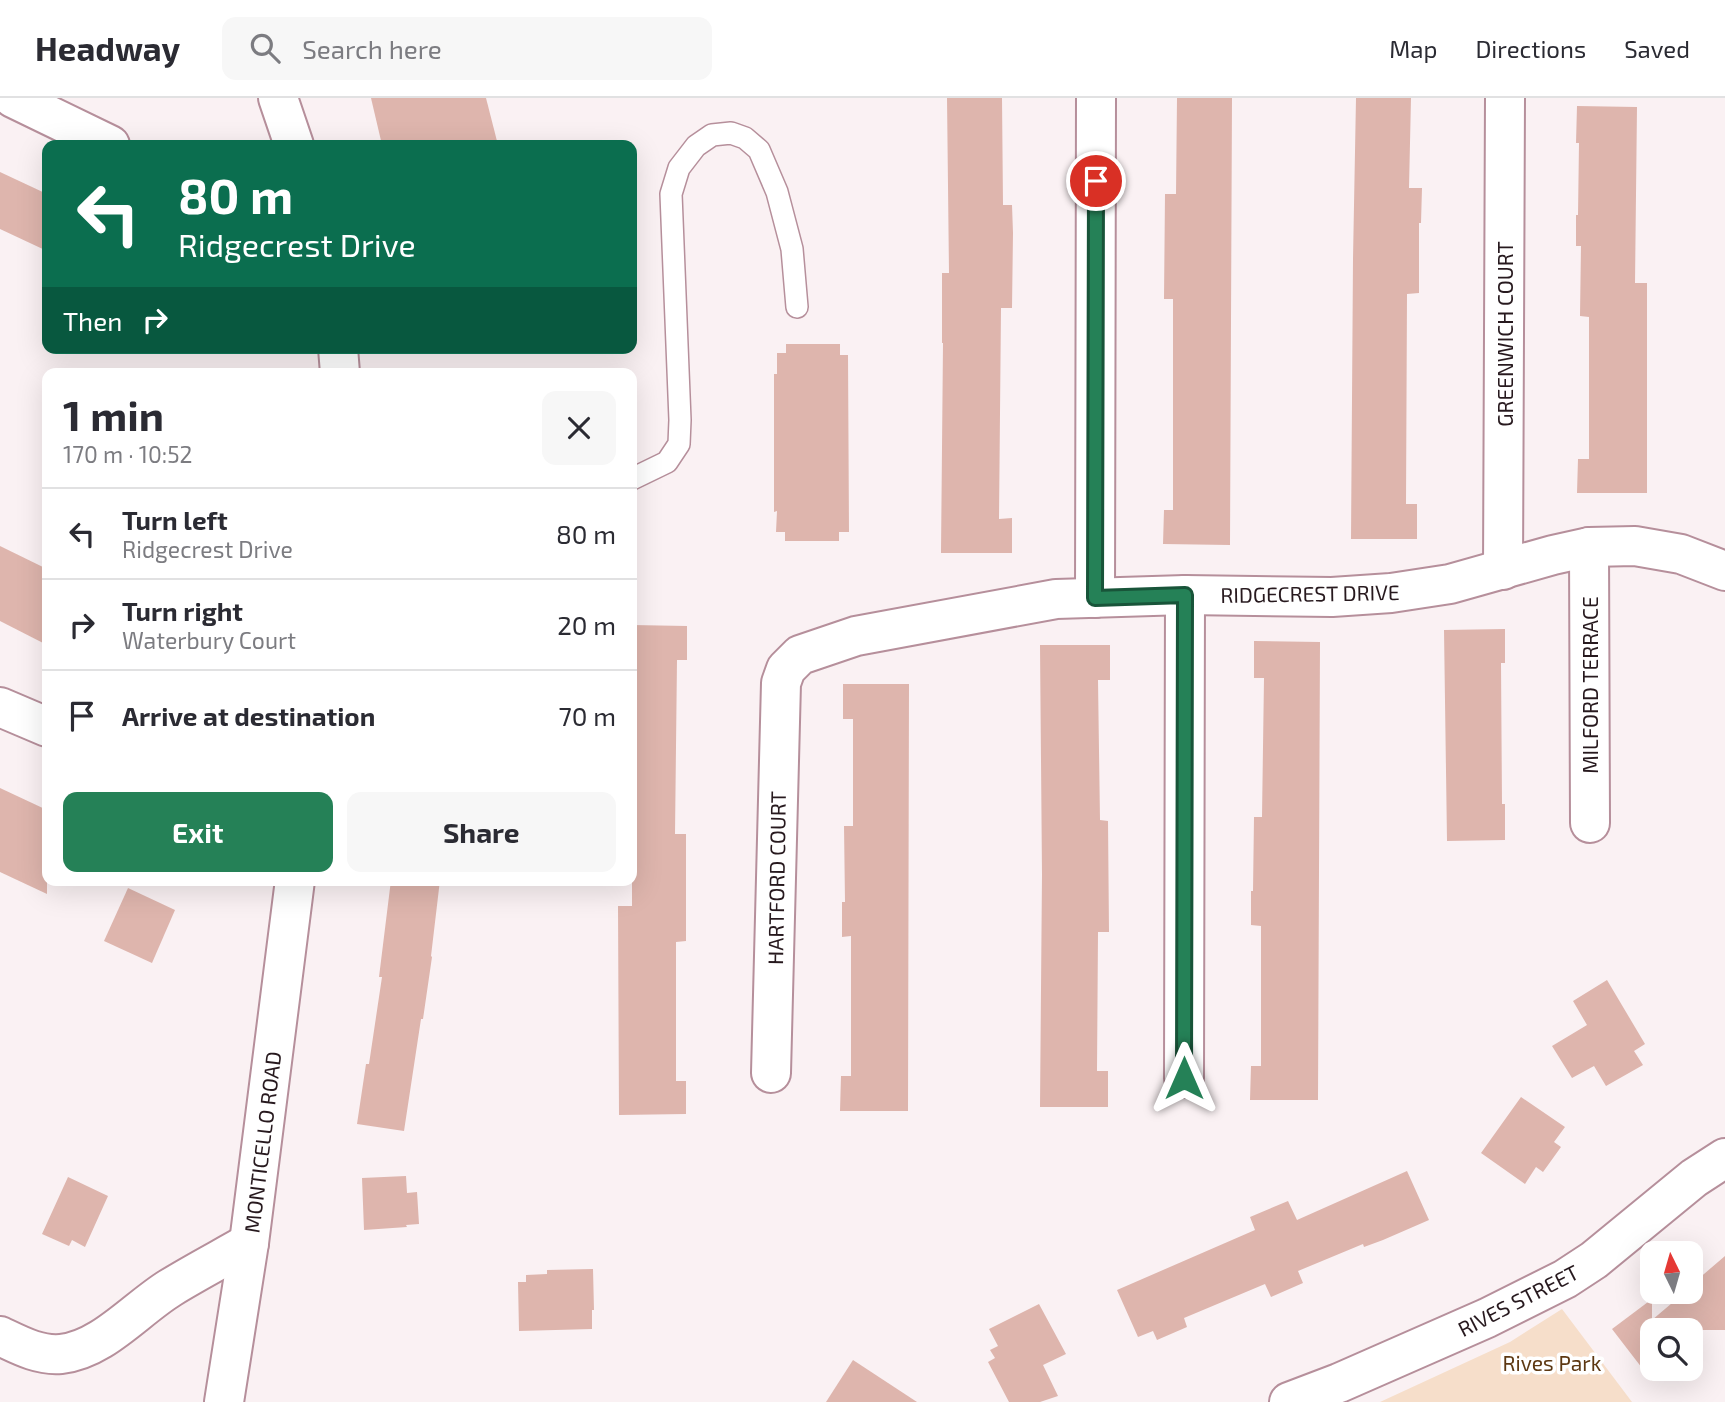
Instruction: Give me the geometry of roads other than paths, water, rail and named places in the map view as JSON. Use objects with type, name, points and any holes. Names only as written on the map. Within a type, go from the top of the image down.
[{"type":"street","points":[[13,98],[100,140]]},
{"type":"street","points":[[278,98],[292,140]]},
{"type":"street","points":[[1095,598],[1096,98]]},
{"type":"street","name":"GREENWICH COURT","points":[[1503,570],[1505,98]]},
{"type":"street","name":"RIDGECREST DRIVE","points":[[782,683],[786,669],[800,655],[856,636],[1056,599],[1185,595],[1332,597],[1391,593],[1450,584],[1589,547],[1647,548],[1681,554],[1725,571]]},
{"type":"street","name":"MILFORD TERRACE","points":[[1589,547],[1590,823]]},
{"type":"street","points":[[1184,1078],[1185,595]]},
{"type":"street","name":"HARTFORD COURT","points":[[772,1073],[782,683]]},
{"type":"street","points":[[0,707],[42,725]]},
{"type":"street","name":"MONTICELLO ROAD","points":[[224,1402],[249,1243],[294,886]]},
{"type":"street","name":"RIVES STREET","points":[[1289,1402],[1487,1318],[1565,1279],[1594,1260],[1694,1178],[1725,1158]]},
{"type":"street","points":[[0,1336],[34,1352],[60,1354],[86,1347],[168,1289],[249,1243]]},
{"type":"lane","points":[[637,477],[667,462],[678,444],[680,420],[671,194],[679,168],[695,146],[712,135],[738,135],[759,150],[777,192],[792,249],[797,307]]},
{"type":"park label","name":"Rives Park","points":[[1552,1362]]}]
